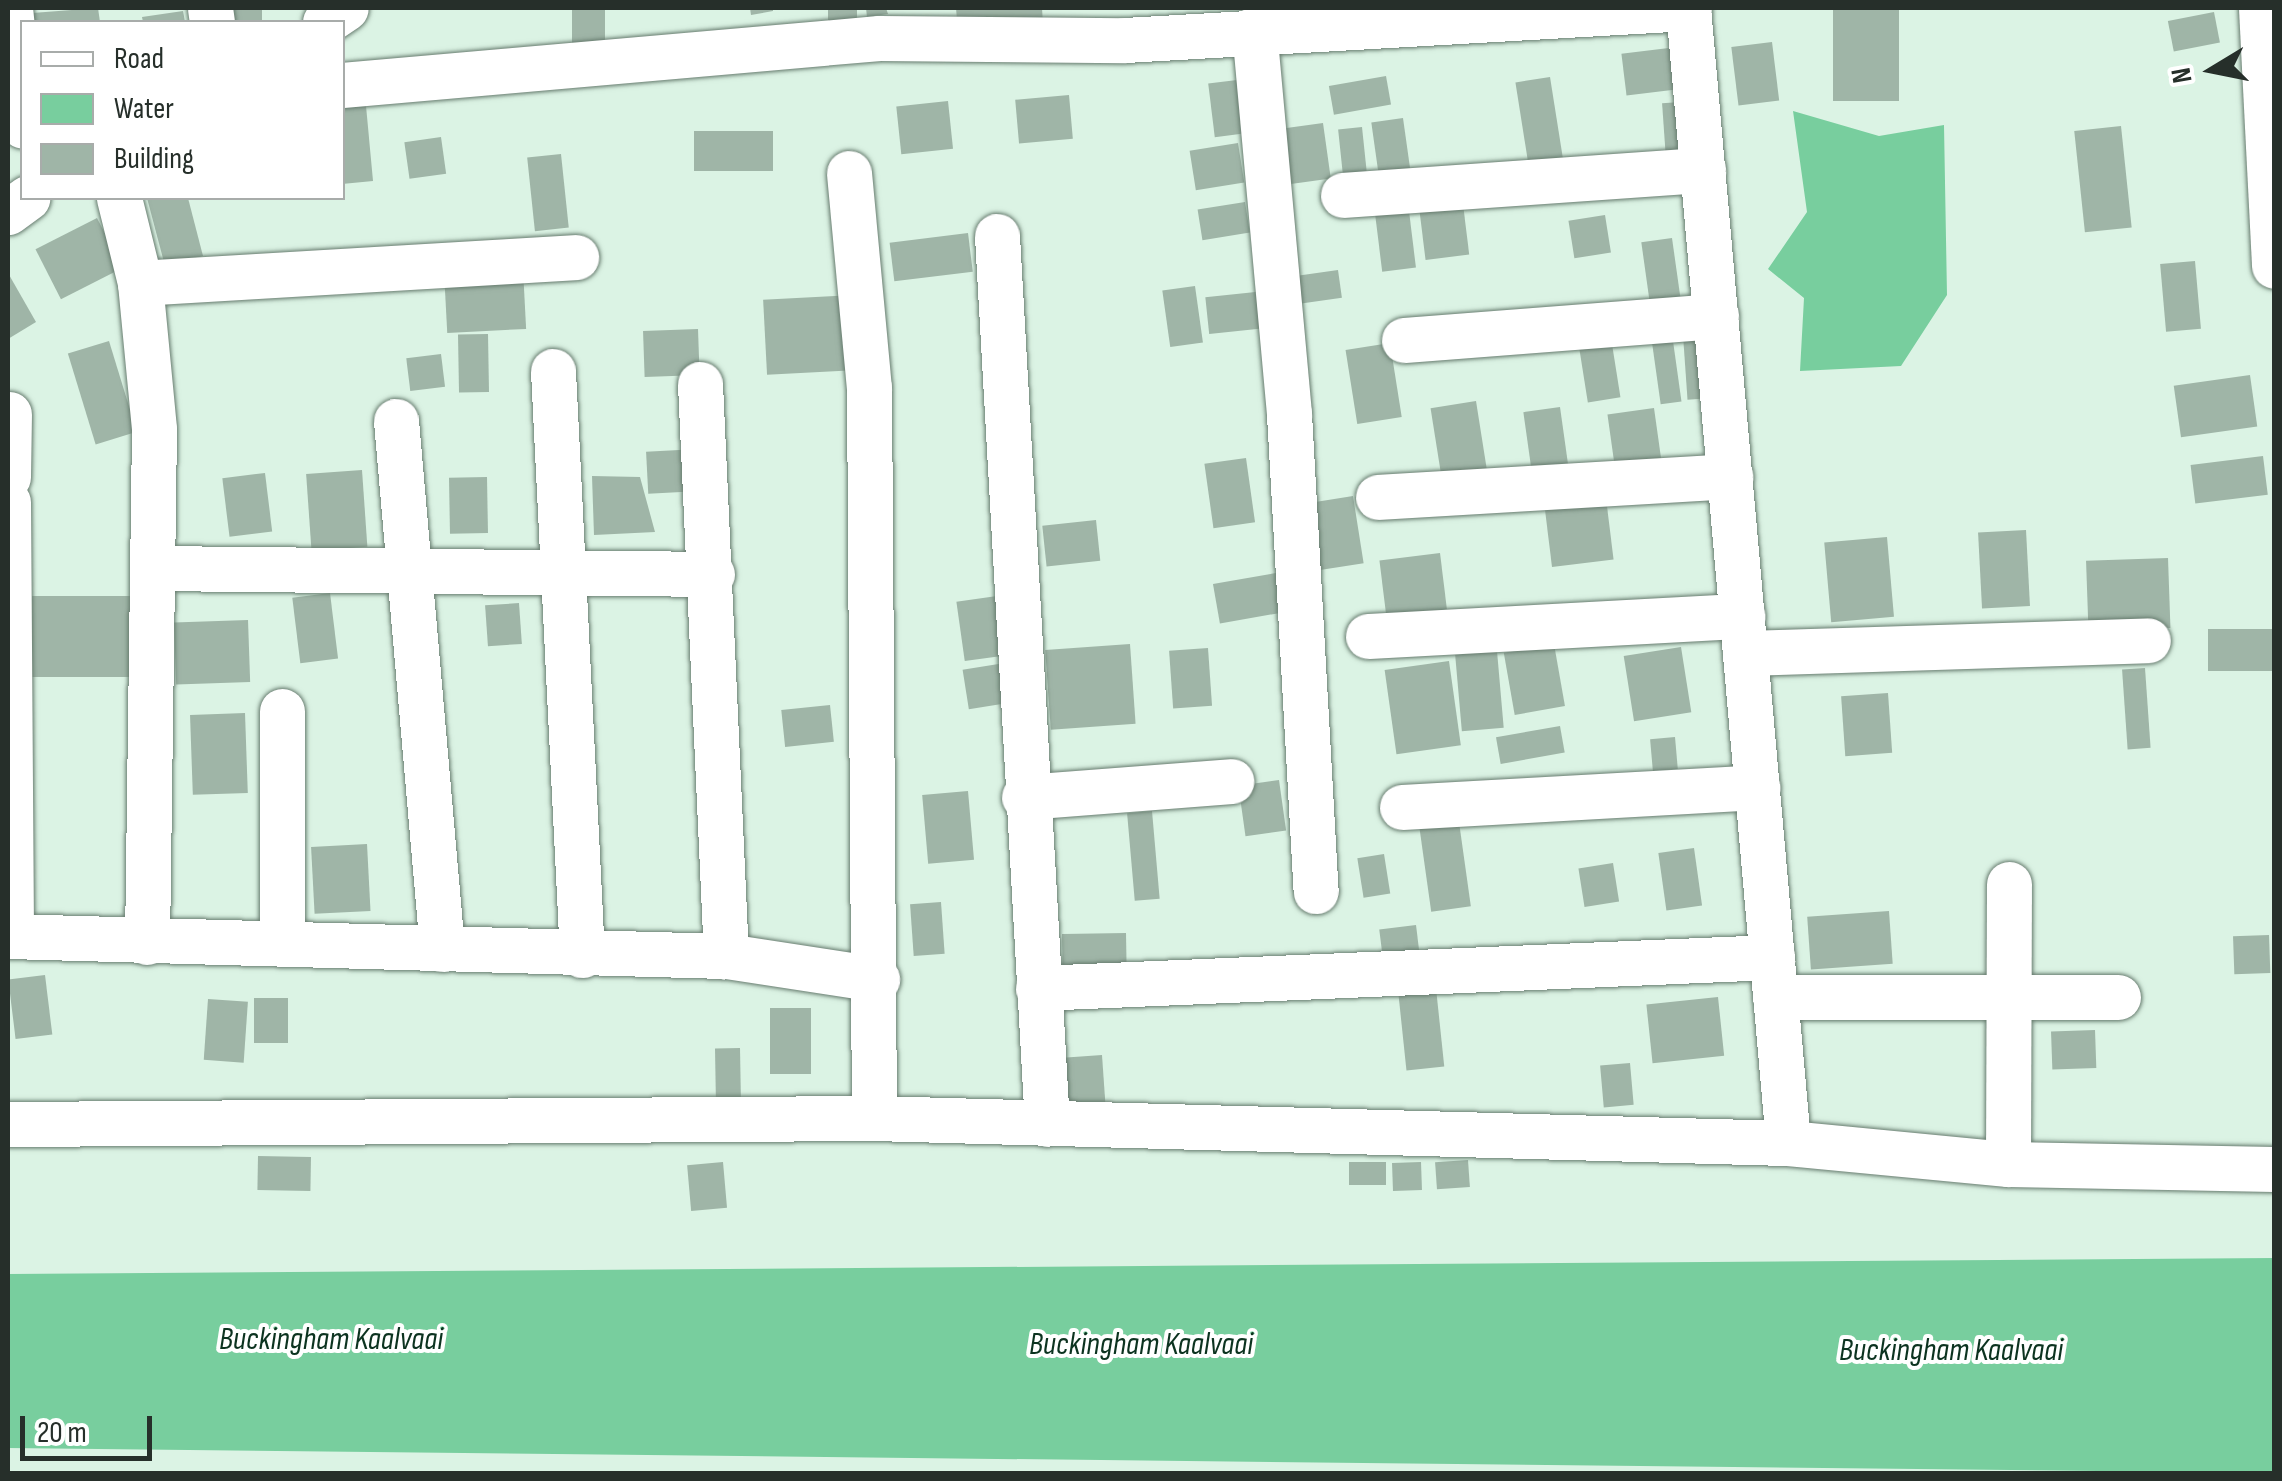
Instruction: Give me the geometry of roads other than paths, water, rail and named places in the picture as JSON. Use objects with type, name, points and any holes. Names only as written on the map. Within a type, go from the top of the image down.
[{"type":"street","points":[[10,8],[20,106]]},
{"type":"street","points":[[345,84],[879,38],[1126,40],[1254,29],[1688,8],[1788,1144]]},
{"type":"street","points":[[2261,8],[2274,246]]},
{"type":"street","points":[[1254,29],[1290,414],[1316,890]]},
{"type":"street","points":[[1343,195],[1703,170]]},
{"type":"street","points":[[849,173],[869,388],[877,979],[874,1118]]},
{"type":"street","points":[[119,200],[140,284],[154,429],[147,942]]},
{"type":"street","points":[[997,236],[1024,798],[1046,1124]]},
{"type":"street","points":[[140,284],[576,257]]},
{"type":"street","points":[[1404,340],[1716,316]]},
{"type":"street","points":[[553,371],[582,955]]},
{"type":"street","points":[[700,384],[712,574],[726,956]]},
{"type":"street","points":[[8,477],[9,414]]},
{"type":"street","points":[[396,421],[414,572],[442,949]]},
{"type":"street","points":[[1378,496],[1730,476]]},
{"type":"street","points":[[8,502],[10,936],[582,955],[726,956],[877,979]]},
{"type":"street","points":[[153,568],[712,574]]},
{"type":"street","points":[[1368,636],[1744,634],[2148,640]]},
{"type":"street","points":[[282,711],[282,944]]},
{"type":"street","points":[[1024,798],[1232,781]]},
{"type":"street","points":[[1402,807],[1757,787]]},
{"type":"street","points":[[2008,1164],[2009,884]]},
{"type":"street","points":[[1038,988],[1774,977],[2010,997],[2118,997]]},
{"type":"street","points":[[8,1124],[874,1118],[1788,1144],[2008,1164],[2274,1169]]},
{"type":"water","points":[[1793,111],[1879,136],[1944,125],[1947,295],[1901,366],[1800,371],[1804,298],[1768,269],[1807,212]]},
{"type":"water","name":"Buckingham Kaalvaai","points":[[2274,1258],[2274,1473],[8,1448],[8,1274]]}]
